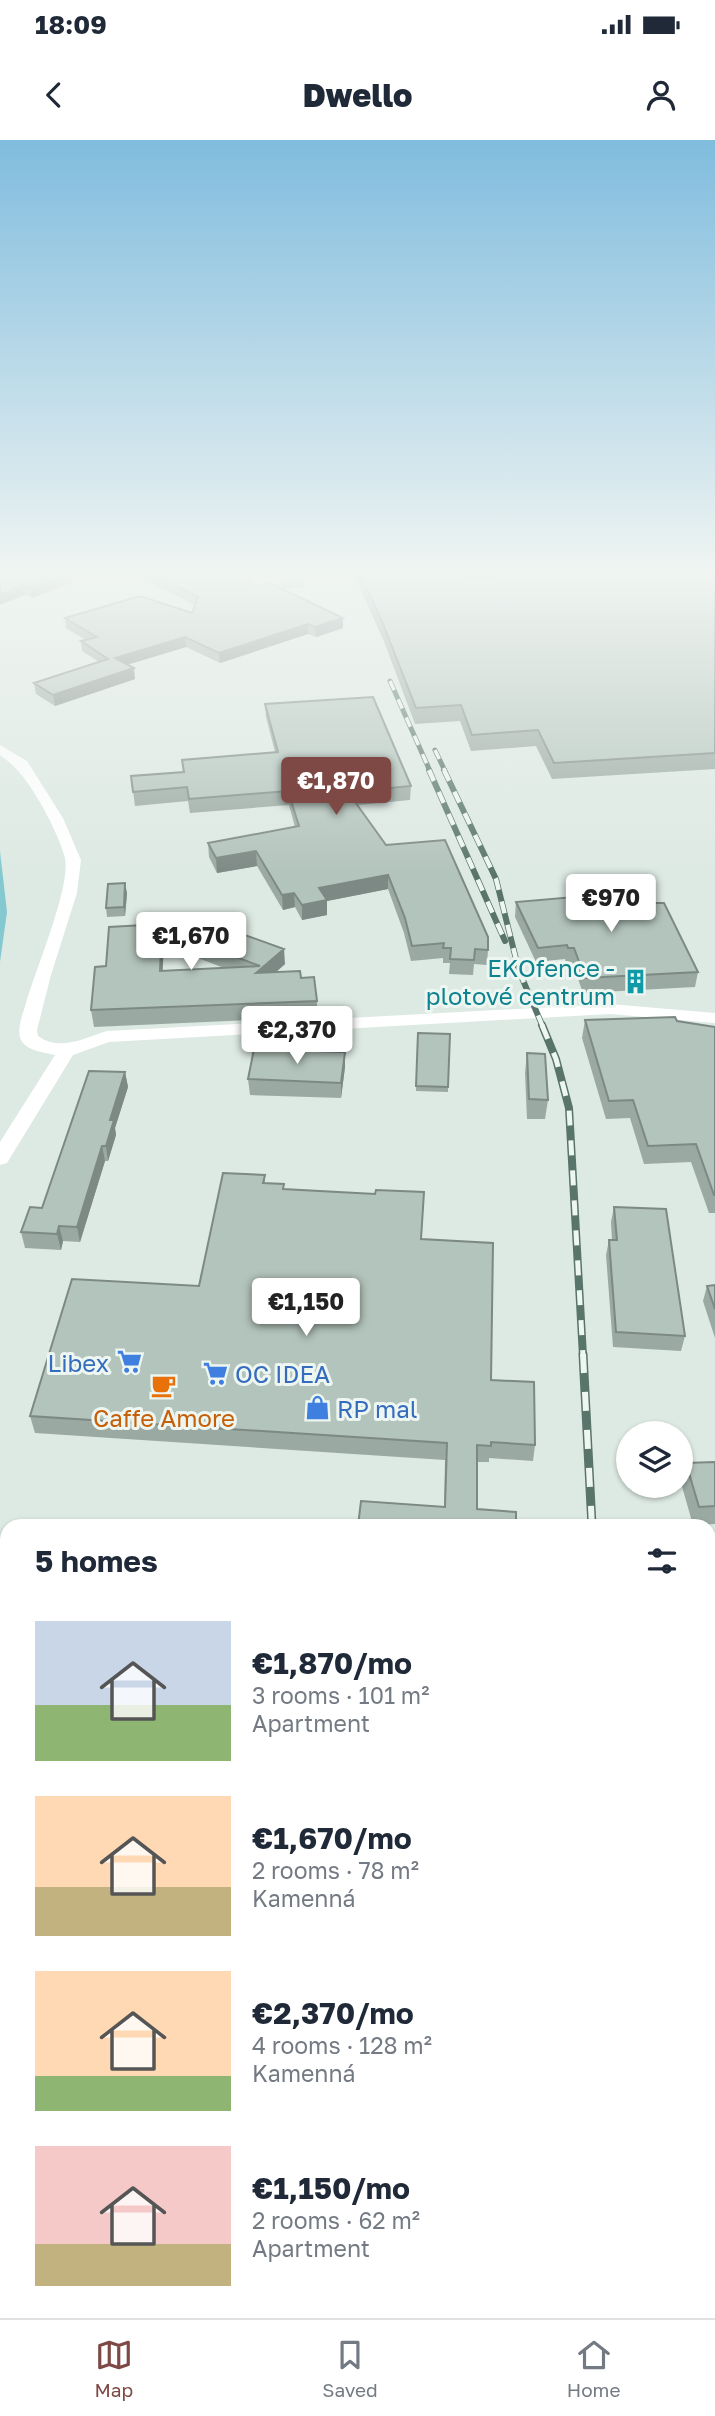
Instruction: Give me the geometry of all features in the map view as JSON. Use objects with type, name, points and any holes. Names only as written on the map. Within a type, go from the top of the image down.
[{"type":"street","points":[[0,749],[22,764],[34,780],[56,818],[72,860],[69,893],[50,949],[28,1030],[30,1039],[40,1046],[65,1051],[107,1037],[537,1012],[610,1009],[715,1018]]},
{"type":"street","points":[[0,1158],[65,1051]]},
{"type":"water","points":[[0,851],[7,912],[0,962]]},
{"type":"building","points":[[66,673],[120,673],[53,695],[34,683]]},
{"type":"building","points":[[402,673],[715,673],[715,753],[554,763],[538,730],[472,735],[461,705],[416,708]]},
{"type":"building","points":[[373,697],[411,786],[348,792],[386,845],[445,840],[488,937],[488,950],[475,949],[474,960],[450,959],[451,948],[443,948],[444,943],[412,946],[405,918],[388,875],[319,888],[327,900],[302,905],[294,893],[282,895],[256,851],[216,858],[208,843],[299,826],[288,791],[189,799],[187,787],[133,792],[131,776],[184,772],[182,760],[278,752],[265,704]]},
{"type":"building","points":[[125,883],[124,907],[106,908],[108,884]]},
{"type":"building","points":[[643,891],[650,903],[664,903],[698,972],[585,978],[574,948],[568,948],[567,945],[538,948],[516,902]]},
{"type":"building","points":[[197,918],[284,949],[256,973],[300,971],[301,978],[314,977],[317,1001],[91,1010],[95,967],[106,966],[109,927],[162,924],[160,971],[260,966],[175,934]]},
{"type":"building","points":[[675,1017],[677,1021],[715,1027],[715,1195],[696,1144],[648,1146],[633,1100],[609,1101],[585,1020]]},
{"type":"building","points":[[418,1033],[450,1034],[448,1087],[416,1086]]},
{"type":"building","points":[[254,1049],[345,1052],[341,1083],[248,1079]]},
{"type":"building","points":[[527,1053],[545,1054],[548,1100],[529,1099]]},
{"type":"building","points":[[89,1071],[125,1072],[110,1120],[114,1120],[106,1146],[102,1146],[77,1227],[59,1226],[57,1234],[21,1232],[30,1207],[42,1208]]},
{"type":"building","points":[[223,1173],[265,1175],[263,1183],[284,1184],[283,1189],[375,1194],[376,1190],[424,1192],[421,1239],[493,1243],[491,1380],[534,1382],[535,1445],[491,1442],[491,1446],[477,1445],[477,1509],[516,1512],[516,1519],[359,1519],[361,1501],[445,1507],[447,1443],[30,1416],[72,1279],[199,1286]]},
{"type":"building","points":[[614,1207],[666,1209],[685,1336],[616,1332],[609,1240],[617,1240]]},
{"type":"building","points":[[715,1285],[715,1309],[707,1286]]},
{"type":"building","points":[[715,1462],[715,1506],[699,1507],[693,1487],[693,1463]]},
{"type":"railway","points":[[390,681],[430,771]]},
{"type":"railway","points":[[435,750],[445,771]]},
{"type":"railway","points":[[429,770],[505,941]]},
{"type":"railway","points":[[444,770],[496,879],[519,971],[543,1027]]},
{"type":"railway","points":[[542,1025],[556,1059],[569,1108],[583,1356]]},
{"type":"railway","points":[[583,1354],[592,1519]]},
{"type":"place","name":"EKOfence - plotové centrum","points":[[635,981]]},
{"type":"place","name":"Libex","points":[[129,1362]]},
{"type":"place","name":"OC IDEA","points":[[215,1373]]},
{"type":"place","name":"Caffe Amore","points":[[164,1386]]},
{"type":"place","name":"RP mal","points":[[317,1408]]}]
